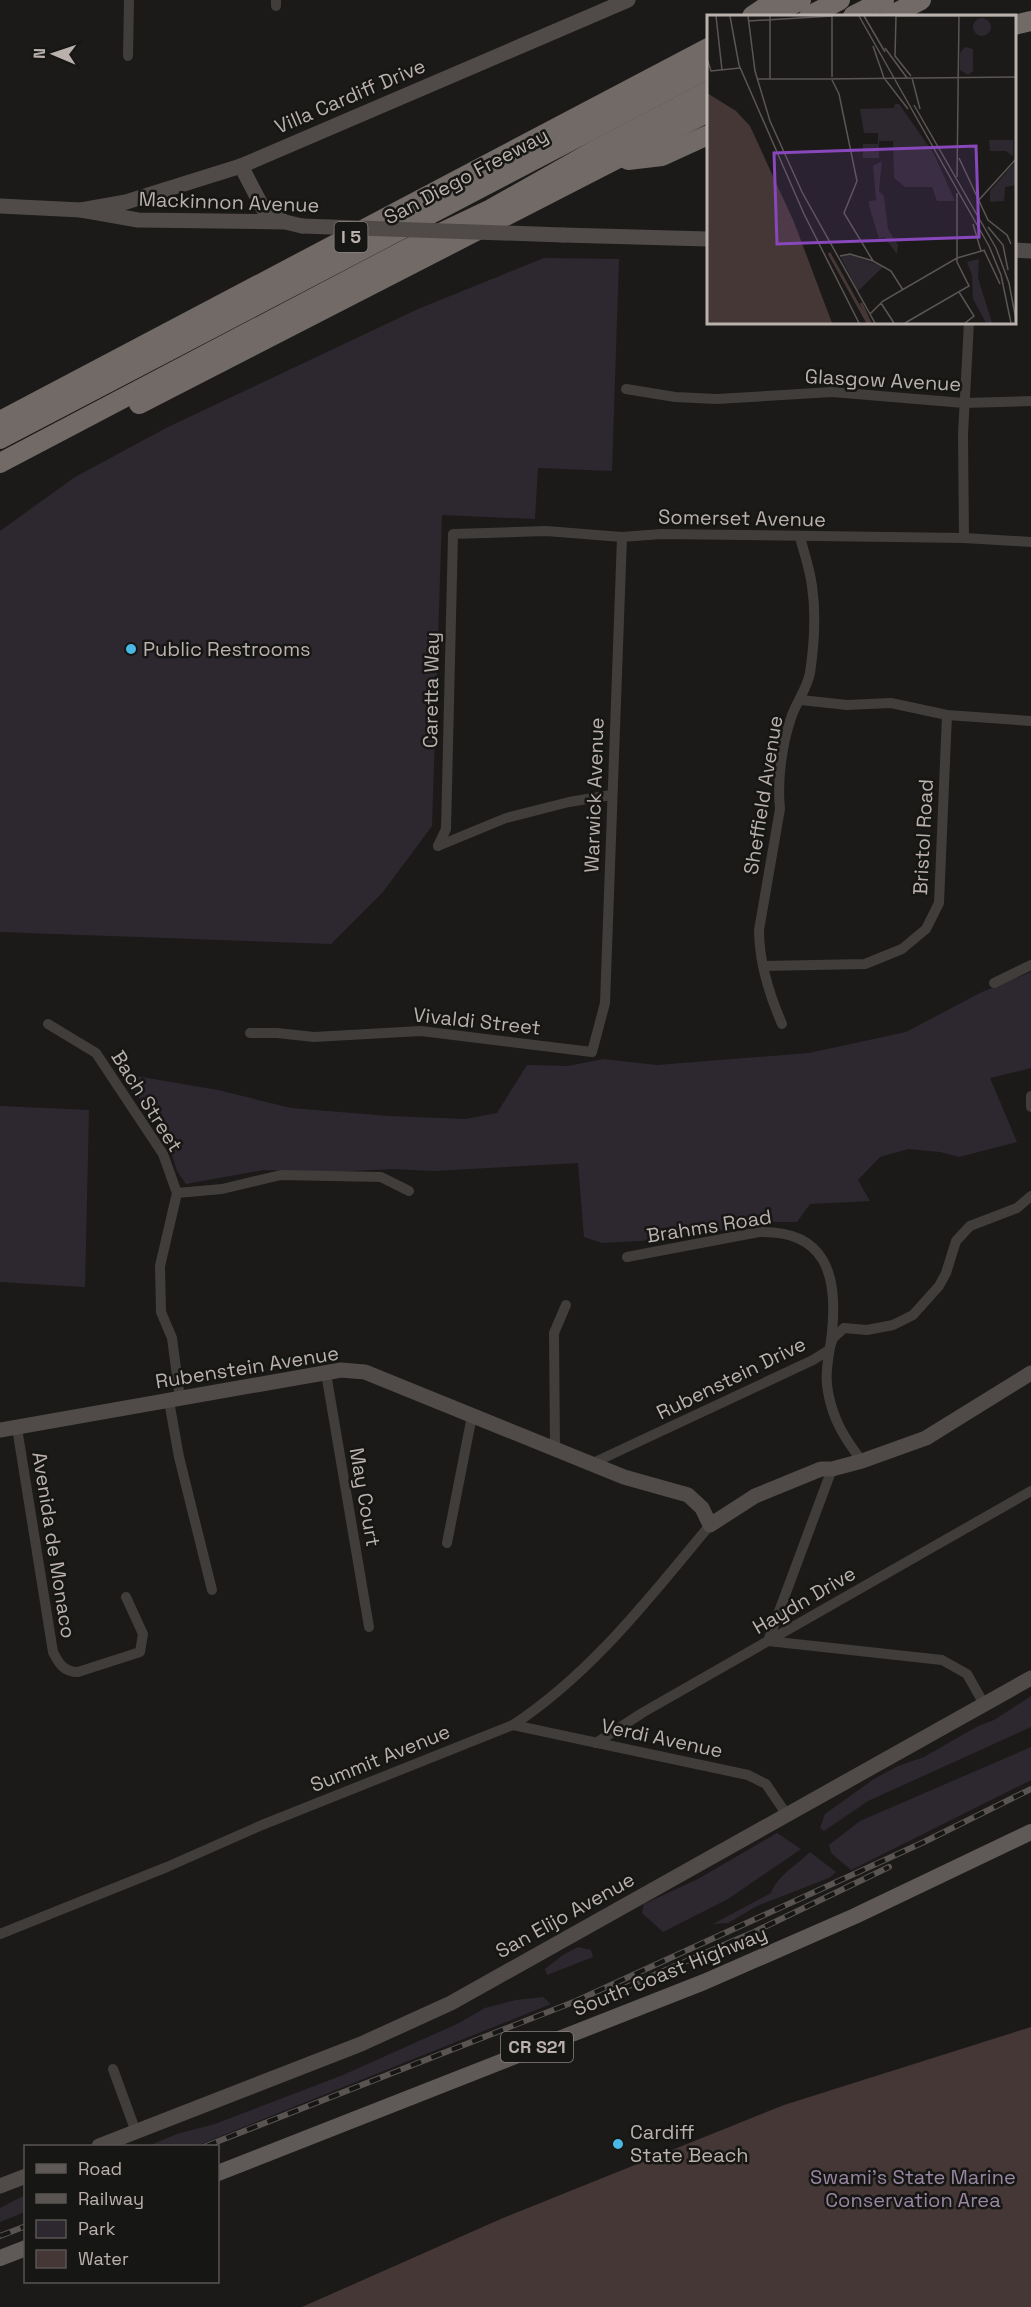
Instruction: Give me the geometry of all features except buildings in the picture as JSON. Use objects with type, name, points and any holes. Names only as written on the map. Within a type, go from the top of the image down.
[{"type":"highway","points":[[754,15],[776,0]]},
{"type":"highway","points":[[772,15],[801,0]]},
{"type":"highway","points":[[811,15],[840,0]]},
{"type":"highway","points":[[855,15],[884,0]]},
{"type":"highway","points":[[892,15],[921,0]]},
{"type":"highway","points":[[1016,25],[1031,21]]},
{"type":"highway","points":[[0,439],[707,54]]},
{"type":"highway","name":"San Diego Freeway","points":[[0,421],[707,54]]},
{"type":"highway","points":[[0,463],[397,255],[490,209],[707,92]]},
{"type":"highway","points":[[0,474],[707,113]]},
{"type":"highway","points":[[616,161],[662,156],[707,135]]},
{"type":"main road","name":"South Coast Highway","points":[[219,2173],[704,1982],[855,1916],[1031,1832]]},
{"type":"main road","points":[[0,2258],[24,2249]]},
{"type":"street","points":[[128,56],[129,0]]},
{"type":"street","name":"Villa Cardiff Drive","points":[[81,210],[126,202],[241,166],[622,1]]},
{"type":"street","points":[[241,166],[265,212],[285,222]]},
{"type":"street","name":"Mackinnon Avenue","points":[[0,206],[81,210],[138,220],[285,222],[302,226],[707,238]]},
{"type":"street","points":[[964,538],[964,403],[969,324]]},
{"type":"street","name":"Glasgow Avenue","points":[[626,389],[675,397],[717,399],[832,393],[964,403],[1031,401]]},
{"type":"street","name":"Somerset Avenue","points":[[453,534],[546,531],[622,537],[661,534],[964,538],[1031,542]]},
{"type":"street","name":"Caretta Way","points":[[453,534],[446,829],[438,846],[506,818],[570,802],[611,795]]},
{"type":"street","name":"Warwick Avenue","points":[[592,1052],[605,1003],[622,537]]},
{"type":"street","name":"Sheffield Avenue","points":[[782,1024],[763,966],[759,949],[759,930],[780,809],[778,789],[788,728],[810,674],[814,621],[812,586],[800,537]]},
{"type":"street","points":[[801,700],[847,705],[891,703],[947,715],[1031,721]]},
{"type":"street","name":"Bristol Road","points":[[763,966],[865,964],[902,949],[926,929],[939,903],[947,715]]},
{"type":"street","points":[[994,983],[1031,965]]},
{"type":"street","name":"Bach Street","points":[[48,1024],[96,1053],[163,1154],[177,1193]]},
{"type":"street","name":"Vivaldi Street","points":[[250,1033],[314,1037],[422,1031],[592,1052]]},
{"type":"street","points":[[1031,1096],[1031,1107]]},
{"type":"street","points":[[212,1590],[179,1457],[172,1338],[161,1312],[160,1266],[177,1193],[222,1189],[281,1175],[381,1178],[409,1191]]},
{"type":"street","name":"Rubenstein Drive","points":[[593,1463],[813,1360],[829,1350],[833,1338],[844,1328],[867,1330],[893,1325],[913,1315],[939,1286],[946,1273],[956,1241],[970,1226],[1017,1208],[1031,1196]]},
{"type":"street","name":"Brahms Road","points":[[627,1257],[759,1232],[780,1231],[807,1242],[823,1259],[830,1276],[832,1331],[829,1350]]},
{"type":"street","points":[[555,1449],[554,1333],[566,1305]]},
{"type":"street","points":[[829,1350],[826,1366],[828,1391],[836,1421],[843,1437],[862,1461]]},
{"type":"street","name":"Rubenstein Avenue","points":[[0,1430],[341,1370],[365,1372],[624,1477],[688,1495],[702,1508],[710,1525]]},
{"type":"street","name":"May Court","points":[[326,1373],[369,1627]]},
{"type":"street","points":[[710,1525],[755,1496],[821,1468],[832,1469],[862,1461],[926,1438],[1031,1373]]},
{"type":"street","points":[[447,1543],[472,1416]]},
{"type":"street","name":"Avenida de Monaco","points":[[17,1428],[53,1652],[60,1666],[70,1672],[78,1672],[140,1652],[143,1634],[126,1597]]},
{"type":"street","points":[[832,1469],[768,1641],[942,1660],[967,1674],[984,1704]]},
{"type":"street","name":"Haydn Drive","points":[[596,1743],[642,1713],[1031,1491]]},
{"type":"street","name":"Summit Avenue","points":[[0,1934],[167,1867],[262,1825],[513,1725],[542,1706],[625,1627],[710,1525]]},
{"type":"street","name":"San Elijo Avenue","points":[[102,2145],[361,2044],[451,2003],[1031,1678]]},
{"type":"street","name":"Verdi Avenue","points":[[513,1725],[748,1775],[766,1784],[787,1815]]},
{"type":"street","points":[[112,2069],[136,2132]]},
{"type":"street","points":[[0,2186],[24,2177]]},
{"type":"green space","points":[[544,258],[619,259],[612,471],[538,468],[535,519],[442,515],[432,826],[383,892],[331,944],[0,932],[0,531],[75,477],[168,427],[418,309]]},
{"type":"green space","points":[[1031,972],[1031,1068],[990,1078],[1017,1142],[959,1157],[940,1152],[908,1149],[880,1157],[858,1180],[870,1201],[810,1204],[797,1222],[775,1222],[641,1241],[602,1243],[584,1237],[578,1163],[433,1171],[263,1170],[186,1184],[177,1171],[168,1142],[124,1074],[218,1090],[291,1108],[388,1116],[466,1119],[497,1113],[527,1065],[568,1066],[603,1059],[657,1065],[809,1053],[906,1032],[982,992]]},
{"type":"green space","points":[[0,1106],[89,1110],[85,1287],[0,1282]]},
{"type":"green space","points":[[1031,1696],[1031,1727],[868,1801],[824,1831],[820,1828],[825,1814],[874,1779],[898,1766],[924,1757],[978,1726],[994,1720]]},
{"type":"green space","points":[[1031,1747],[1031,1780],[851,1870],[831,1853],[829,1845],[860,1821]]},
{"type":"green space","points":[[777,1833],[801,1849],[728,1899],[663,1932],[642,1913],[644,1904],[698,1879]]},
{"type":"green space","points":[[810,1852],[836,1872],[829,1878],[757,1906],[728,1923],[713,1924],[771,1893],[783,1876]]},
{"type":"green space","points":[[578,1947],[591,1950],[593,1957],[547,1975],[545,1969]]},
{"type":"green space","points":[[543,1997],[551,2004],[198,2145],[150,2145],[177,2134],[215,2124],[343,2075],[457,2024],[485,2008],[516,2000]]},
{"type":"green space","points":[[24,2196],[24,2212],[0,2222],[0,2208]]},
{"type":"water","name":"Swami's State Marine Conservation Area","points":[[1031,2027],[1031,2307],[302,2307],[503,2218],[784,2105]]},
{"type":"railway","points":[[209,2145],[576,2001],[924,1842],[1031,1789]]},
{"type":"railway","points":[[624,1988],[754,1932],[889,1867]]},
{"type":"railway","points":[[0,2236],[24,2227]]},
{"type":"place","name":"Public Restrooms","points":[[131,649]]},
{"type":"place","name":"Cardiff State Beach","points":[[618,2144]]}]
